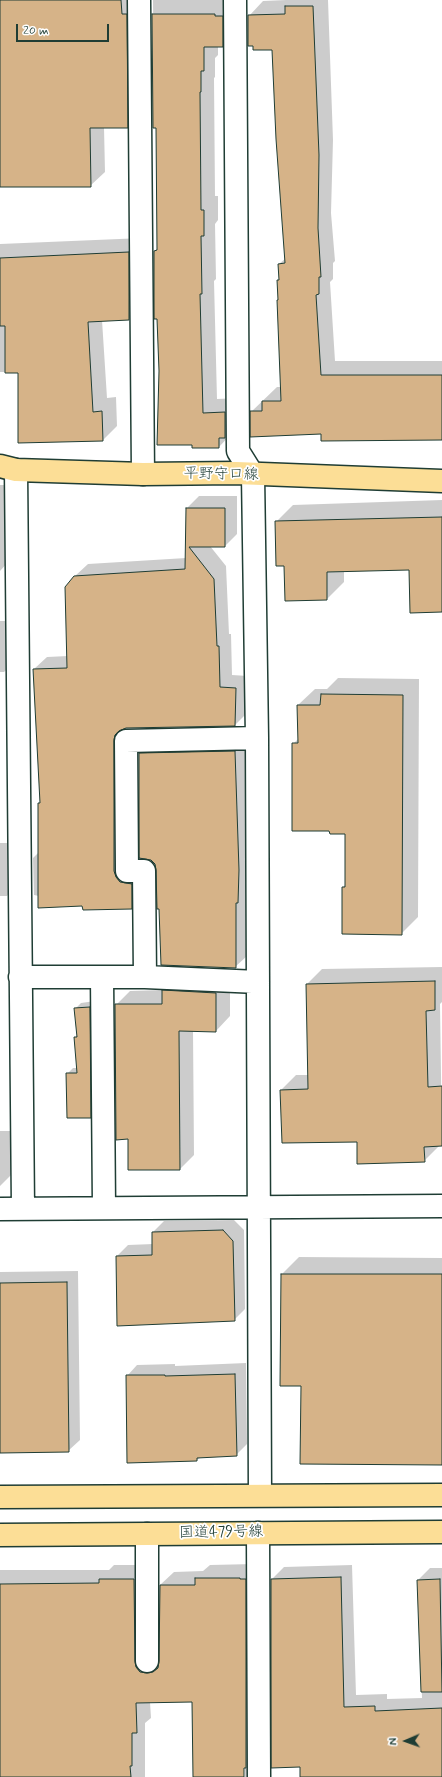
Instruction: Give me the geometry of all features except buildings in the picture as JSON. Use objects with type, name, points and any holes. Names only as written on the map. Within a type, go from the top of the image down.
[{"type":"main road","name":"平野守口線","points":[[8,468],[143,474],[236,473],[253,475],[442,481]]},
{"type":"main road","points":[[0,1497],[442,1495]]},
{"type":"main road","name":"国道479号線","points":[[0,1535],[442,1532]]},
{"type":"street","points":[[139,0],[143,474]]},
{"type":"street","points":[[235,0],[238,451],[253,475],[257,738],[260,1495]]},
{"type":"street","points":[[8,468],[9,615],[20,977],[23,1208]]},
{"type":"street","points":[[146,977],[144,871],[127,871],[126,741],[257,738]]},
{"type":"street","points":[[20,977],[146,977],[258,982]]},
{"type":"street","points":[[102,977],[104,1207]]},
{"type":"street","points":[[0,1208],[442,1206]]},
{"type":"street","points":[[258,1533],[259,1777]]},
{"type":"street","points":[[147,1534],[147,1661]]}]
